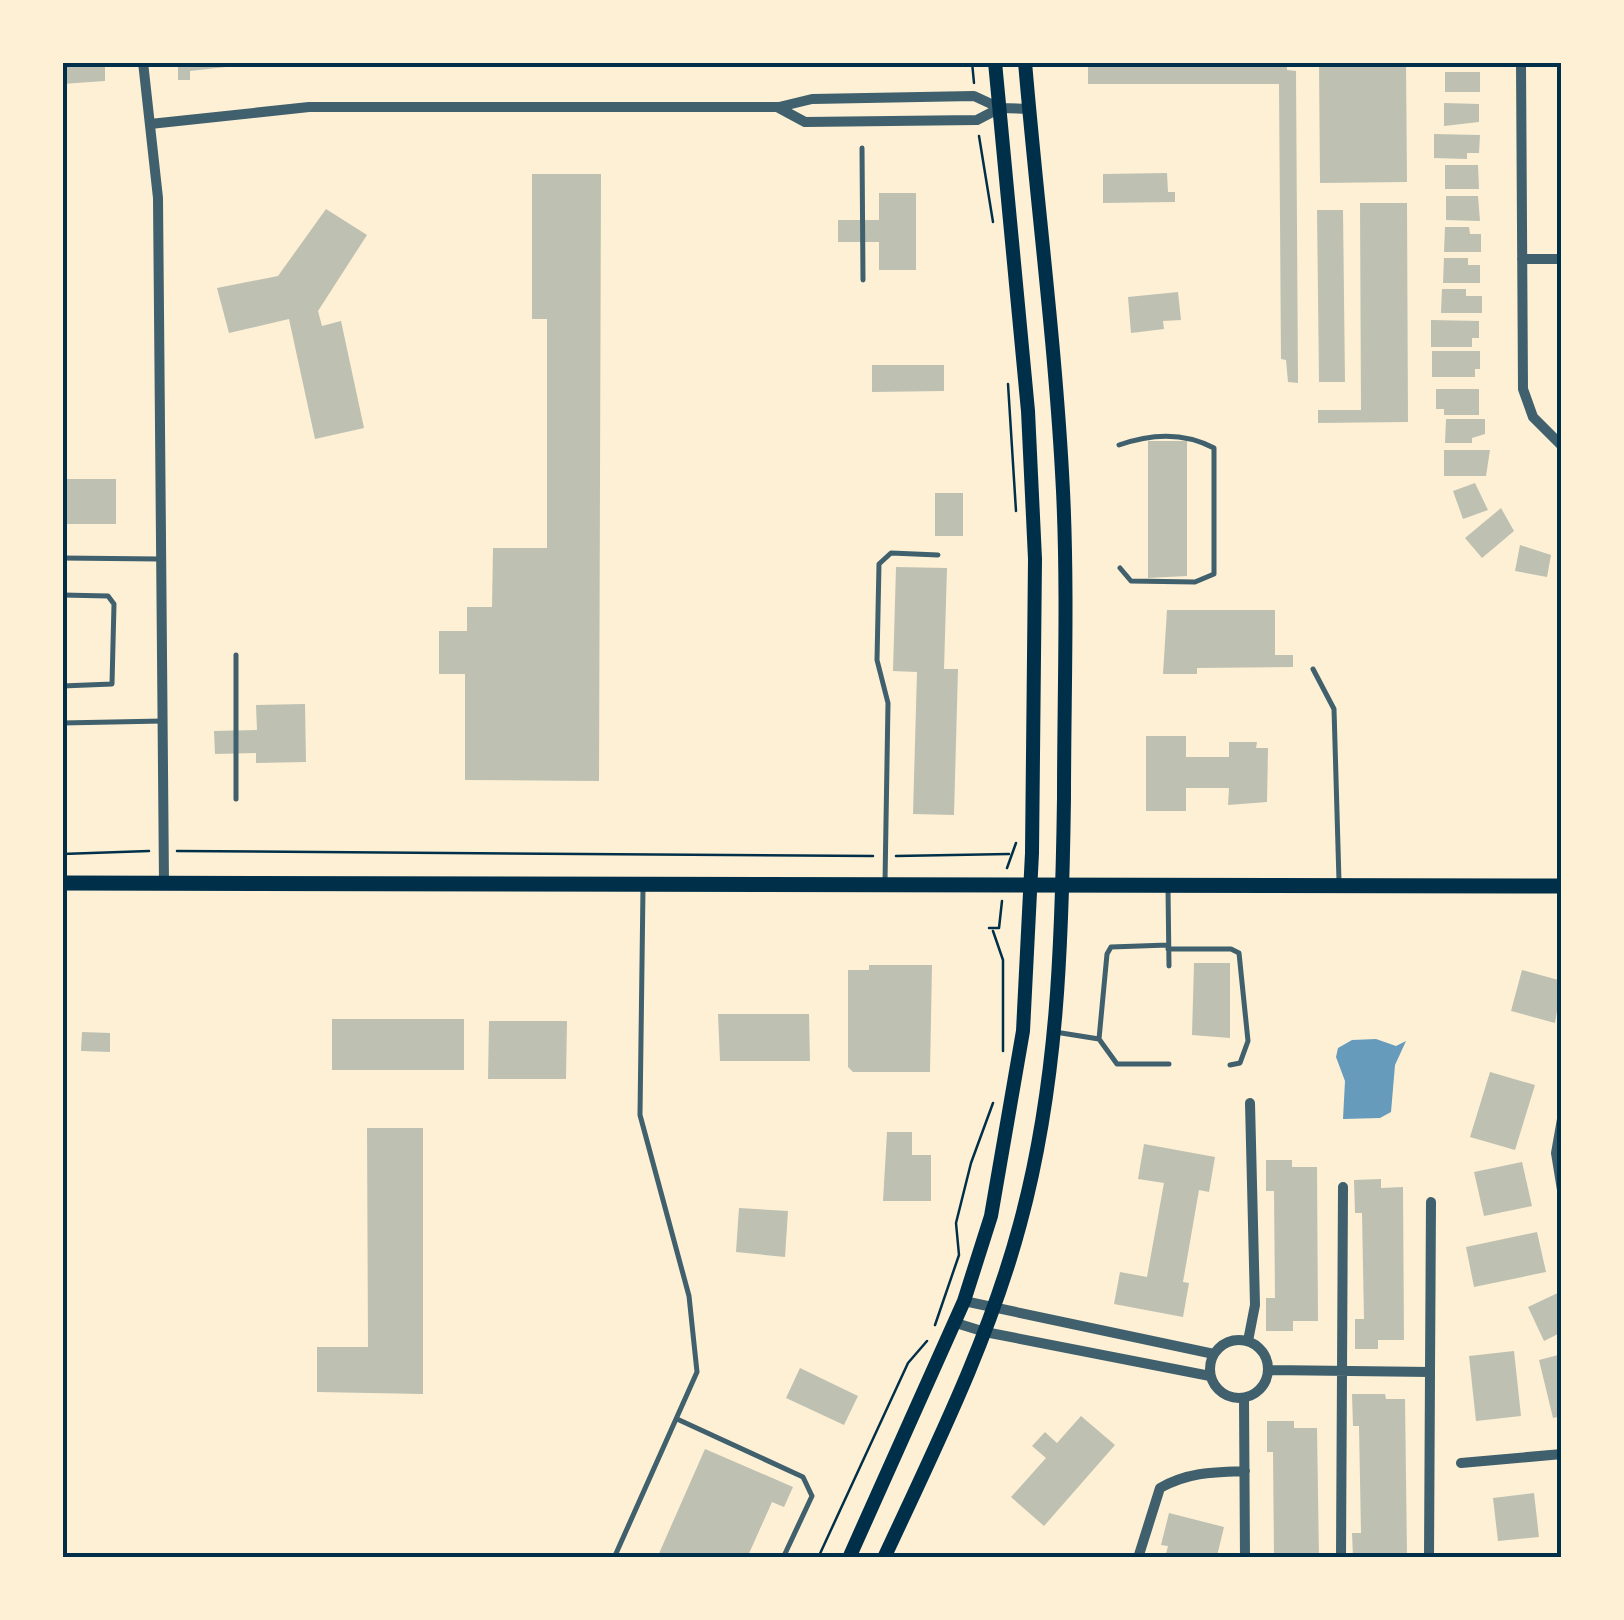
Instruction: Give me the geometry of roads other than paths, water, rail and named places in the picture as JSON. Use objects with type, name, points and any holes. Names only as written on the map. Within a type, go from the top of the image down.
[{"type":"main road","points":[[849,1558],[964,1301],[991,1216],[1016,1094],[1031,886],[1035,558],[1028,411],[994,62]]},
{"type":"main road","points":[[884,1558],[994,1309],[1037,1151],[1055,1032],[1063,886],[1063,486],[1025,62]]},
{"type":"main road","points":[[62,883],[1562,886]]},
{"type":"street","points":[[143,62],[158,198],[164,883]]},
{"type":"street","points":[[1521,62],[1523,389],[1530,412],[1544,433],[1562,446]]},
{"type":"street","points":[[150,124],[327,106],[778,108],[812,99],[974,96],[1000,108],[1029,109]]},
{"type":"street","points":[[778,108],[805,122],[977,120],[1000,108]]},
{"type":"street","points":[[1522,259],[1562,259]]},
{"type":"street","points":[[1248,1341],[1256,1305],[1250,1103]]},
{"type":"street","points":[[1562,1118],[1556,1154],[1562,1190]]},
{"type":"street","points":[[1341,1558],[1343,1187]]},
{"type":"street","points":[[1429,1558],[1430,1202]]},
{"type":"street","points":[[964,1301],[1214,1354]]},
{"type":"street","points":[[956,1322],[985,1332],[1210,1376],[1227,1396],[1244,1398],[1262,1388],[1269,1370],[1263,1352],[1248,1341],[1228,1342],[1214,1354],[1210,1376]]},
{"type":"street","points":[[1269,1370],[1430,1372]]},
{"type":"street","points":[[1244,1398],[1245,1558]]},
{"type":"street","points":[[1461,1463],[1562,1454]]},
{"type":"street","points":[[1138,1558],[1160,1488],[1178,1478],[1204,1472],[1245,1471]]},
{"type":"lane","points":[[862,148],[863,280]]},
{"type":"lane","points":[[1119,445],[1142,437],[1194,437],[1214,448],[1214,574],[1195,582],[1131,580],[1120,568]]},
{"type":"lane","points":[[885,886],[888,703],[877,660],[878,564],[891,553],[938,555]]},
{"type":"lane","points":[[62,558],[162,558]]},
{"type":"lane","points":[[62,596],[108,596],[114,604],[112,684],[62,686]]},
{"type":"lane","points":[[236,654],[236,799]]},
{"type":"lane","points":[[1313,669],[1334,709],[1339,886]]},
{"type":"lane","points":[[62,722],[163,721]]},
{"type":"lane","points":[[614,1558],[697,1372],[689,1296],[640,1115],[644,885]]},
{"type":"lane","points":[[1168,886],[1168,966]]},
{"type":"lane","points":[[1169,1064],[1117,1064],[1099,1039],[1106,954],[1111,947],[1230,949],[1239,954],[1248,1041],[1240,1063],[1230,1065]]},
{"type":"lane","points":[[1055,1032],[1099,1039]]},
{"type":"lane","points":[[677,1420],[802,1477],[812,1496],[783,1558]]},
{"type":"lane","points":[[440,1558],[452,1558]]},
{"type":"water","points":[[1376,1039],[1396,1046],[1406,1041],[1395,1065],[1391,1112],[1380,1118],[1343,1119],[1345,1081],[1336,1057],[1338,1048],[1352,1040]]}]
